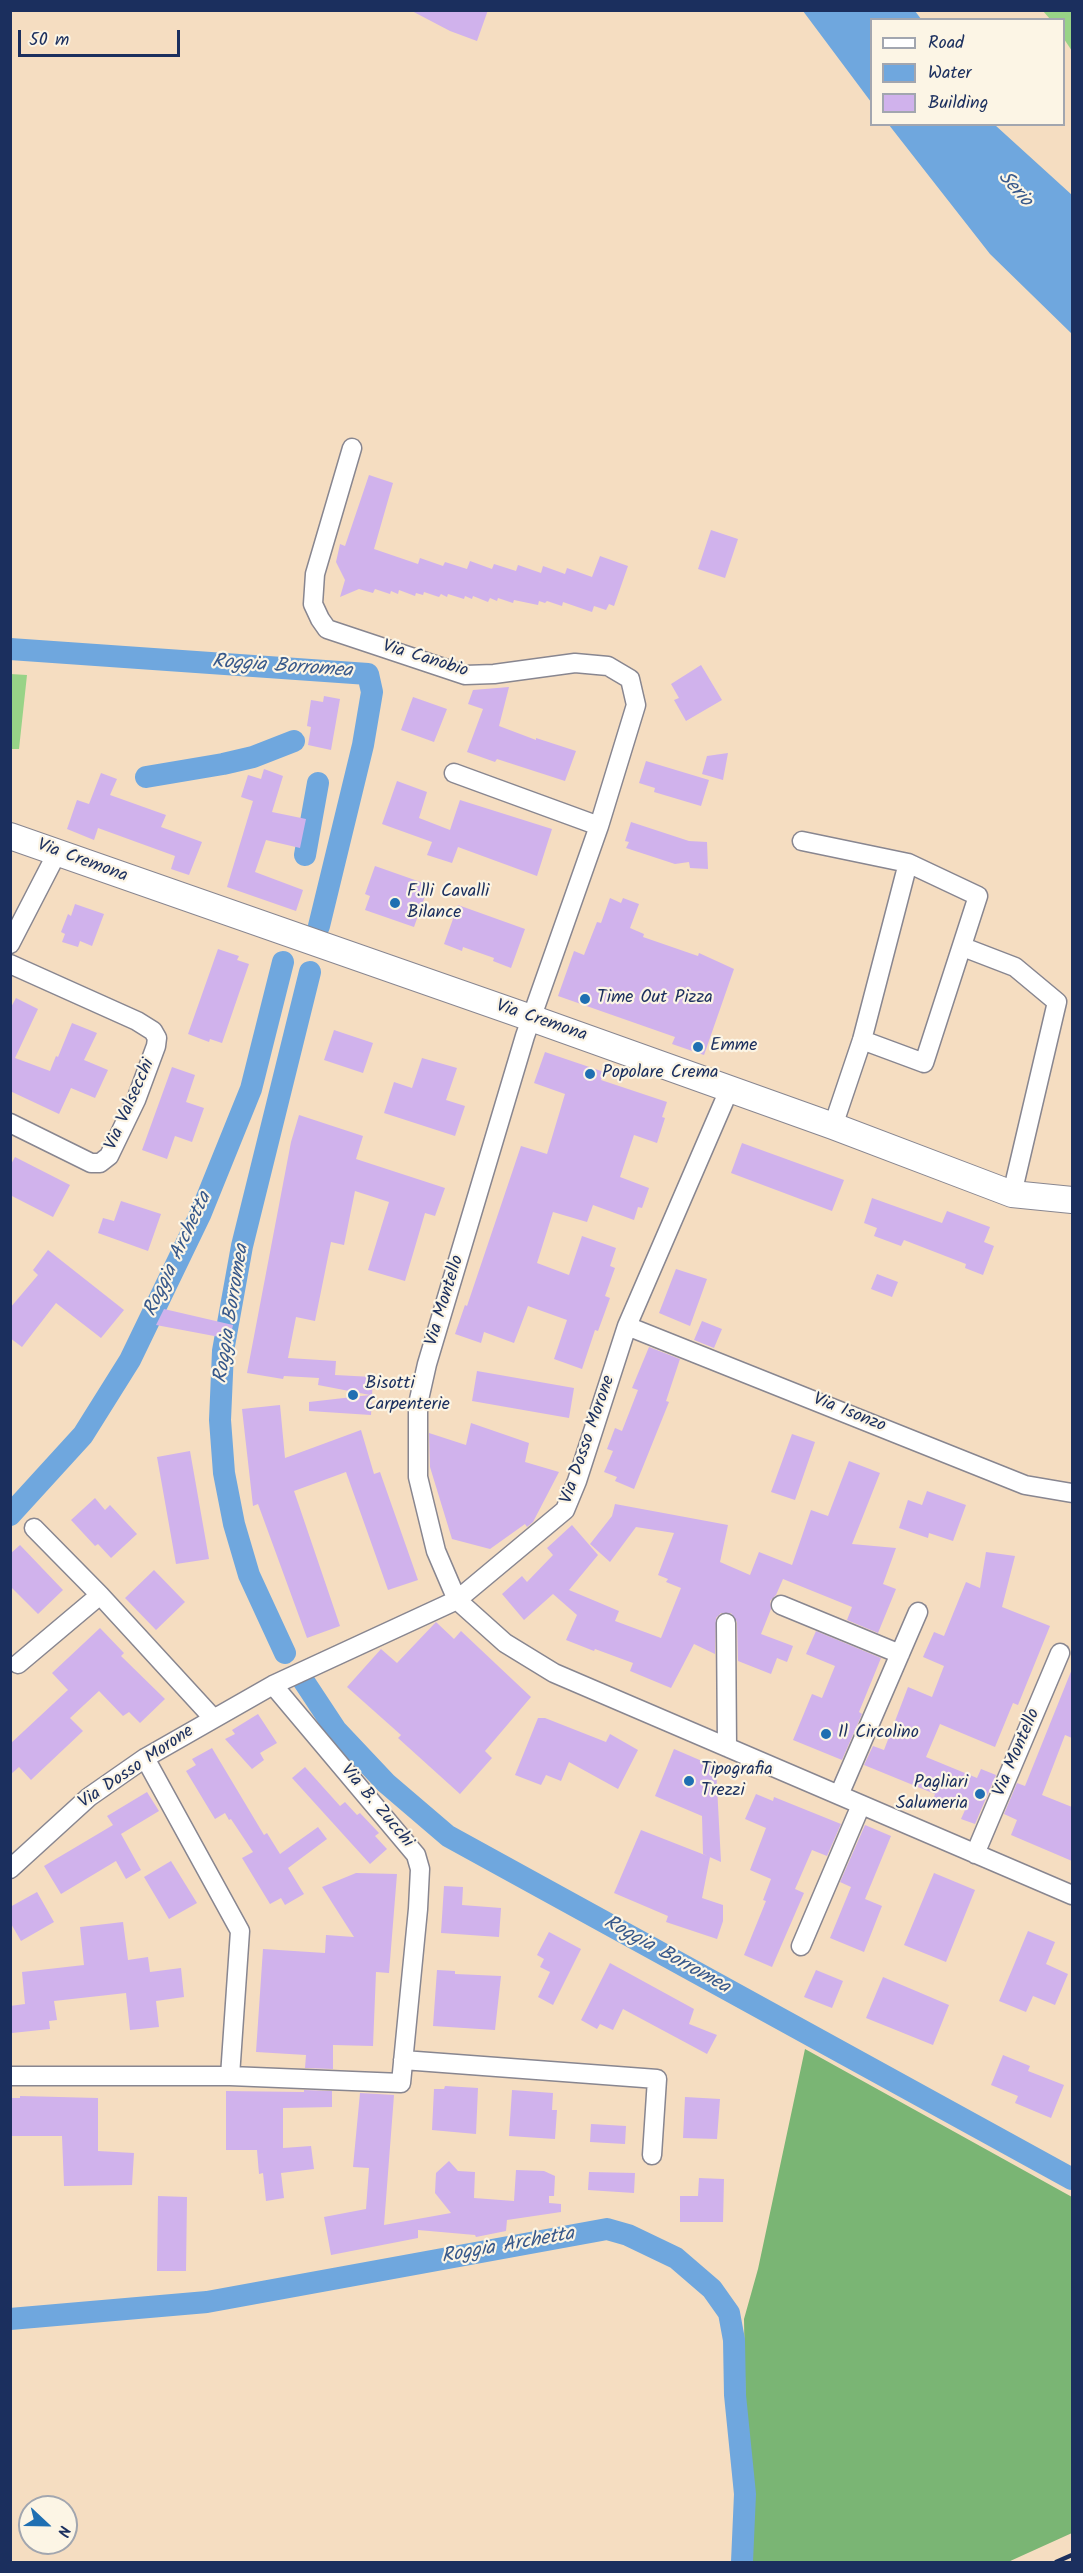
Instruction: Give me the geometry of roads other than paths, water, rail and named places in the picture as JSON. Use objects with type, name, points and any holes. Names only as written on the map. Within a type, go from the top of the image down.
[{"type":"street","name":"Via Canobio","points":[[352,448],[315,574],[313,604],[327,629],[465,675],[494,674],[575,663],[608,666],[630,679],[636,705],[599,826],[531,1018]]},
{"type":"street","points":[[454,774],[599,826]]},
{"type":"street","name":"Via Cremona","points":[[10,836],[531,1018],[833,1126],[1012,1194],[1072,1200]]},
{"type":"street","points":[[802,842],[908,863],[978,896],[924,1063],[862,1040]]},
{"type":"street","points":[[10,944],[57,853]]},
{"type":"street","points":[[833,1126],[862,1040],[908,863]]},
{"type":"street","points":[[963,947],[1015,967],[1057,1002],[1012,1194]]},
{"type":"street","name":"Via Valsecchi","points":[[10,964],[137,1022],[153,1031],[157,1038],[136,1100],[109,1156],[100,1163],[91,1162],[10,1124]]},
{"type":"street","name":"Via Montello","points":[[531,1018],[427,1364],[418,1404],[418,1477],[436,1551],[457,1600],[505,1643],[554,1672],[1072,1895]]},
{"type":"street","name":"Via Dosso Morone","points":[[10,1869],[89,1797],[145,1758],[273,1685],[457,1600],[565,1510],[577,1481],[627,1326],[729,1090]]},
{"type":"street","name":"Via Isonzo","points":[[627,1326],[1025,1485],[1072,1494]]},
{"type":"street","name":"Via Dosso Morone","points":[[34,1528],[100,1595],[213,1718]]},
{"type":"street","points":[[18,1664],[100,1595]]},
{"type":"street","points":[[781,1605],[900,1654]]},
{"type":"street","points":[[839,1795],[918,1612]]},
{"type":"street","points":[[726,1623],[727,1747]]},
{"type":"street","name":"Via Montello","points":[[975,1854],[1060,1653]]},
{"type":"street","name":"Via B. Zucchi","points":[[10,2076],[230,2076],[401,2083],[419,1889],[420,1869],[416,1855],[273,1685]]},
{"type":"street","points":[[145,1758],[240,1931],[230,2076]]},
{"type":"street","points":[[801,1946],[861,1805]]},
{"type":"street","points":[[403,2060],[657,2079],[652,2155]]},
{"type":"water","points":[[803,11],[915,11],[920,18],[870,18],[870,101]]},
{"type":"water","name":"Serio","points":[[890,126],[996,126],[1072,195],[1072,334],[990,254]]},
{"type":"waterway","name":"Roggia Borromea","points":[[10,649],[368,674],[372,692],[363,745],[319,926]]},
{"type":"waterway","name":"Roggia Archetta","points":[[146,777],[253,757],[294,741]]},
{"type":"waterway","name":"Roggia Archetta","points":[[305,855],[318,783]]},
{"type":"waterway","name":"Roggia Archetta","points":[[10,1515],[83,1435],[130,1360],[200,1215],[251,1089],[283,962]]},
{"type":"waterway","name":"Roggia Borromea","points":[[285,1653],[249,1575],[234,1524],[224,1473],[220,1420],[223,1351],[242,1246],[310,972]]},
{"type":"waterway","name":"Roggia Borromea","points":[[303,1680],[336,1730],[386,1783],[448,1836],[1072,2179]]},
{"type":"waterway","name":"Roggia Archetta","points":[[10,2319],[207,2302],[607,2229],[628,2235],[676,2258],[712,2289],[729,2313],[734,2340],[735,2395],[745,2494],[742,2562]]},
{"type":"railway","points":[[1056,2562],[1072,2555]]},
{"type":"place","name":"F.lli Cavalli Bilance","points":[[395,903]]},
{"type":"place","name":"Time Out Pizza","points":[[585,999]]},
{"type":"place","name":"Emme","points":[[698,1047]]},
{"type":"place","name":"Popolare Crema","points":[[590,1074]]},
{"type":"place","name":"Bisotti Carpenterie","points":[[353,1395]]},
{"type":"place","name":"Il Circolino","points":[[826,1734]]},
{"type":"place","name":"Tipografia Trezzi","points":[[689,1781]]},
{"type":"place","name":"Pagliari Salumeria","points":[[980,1794]]}]
